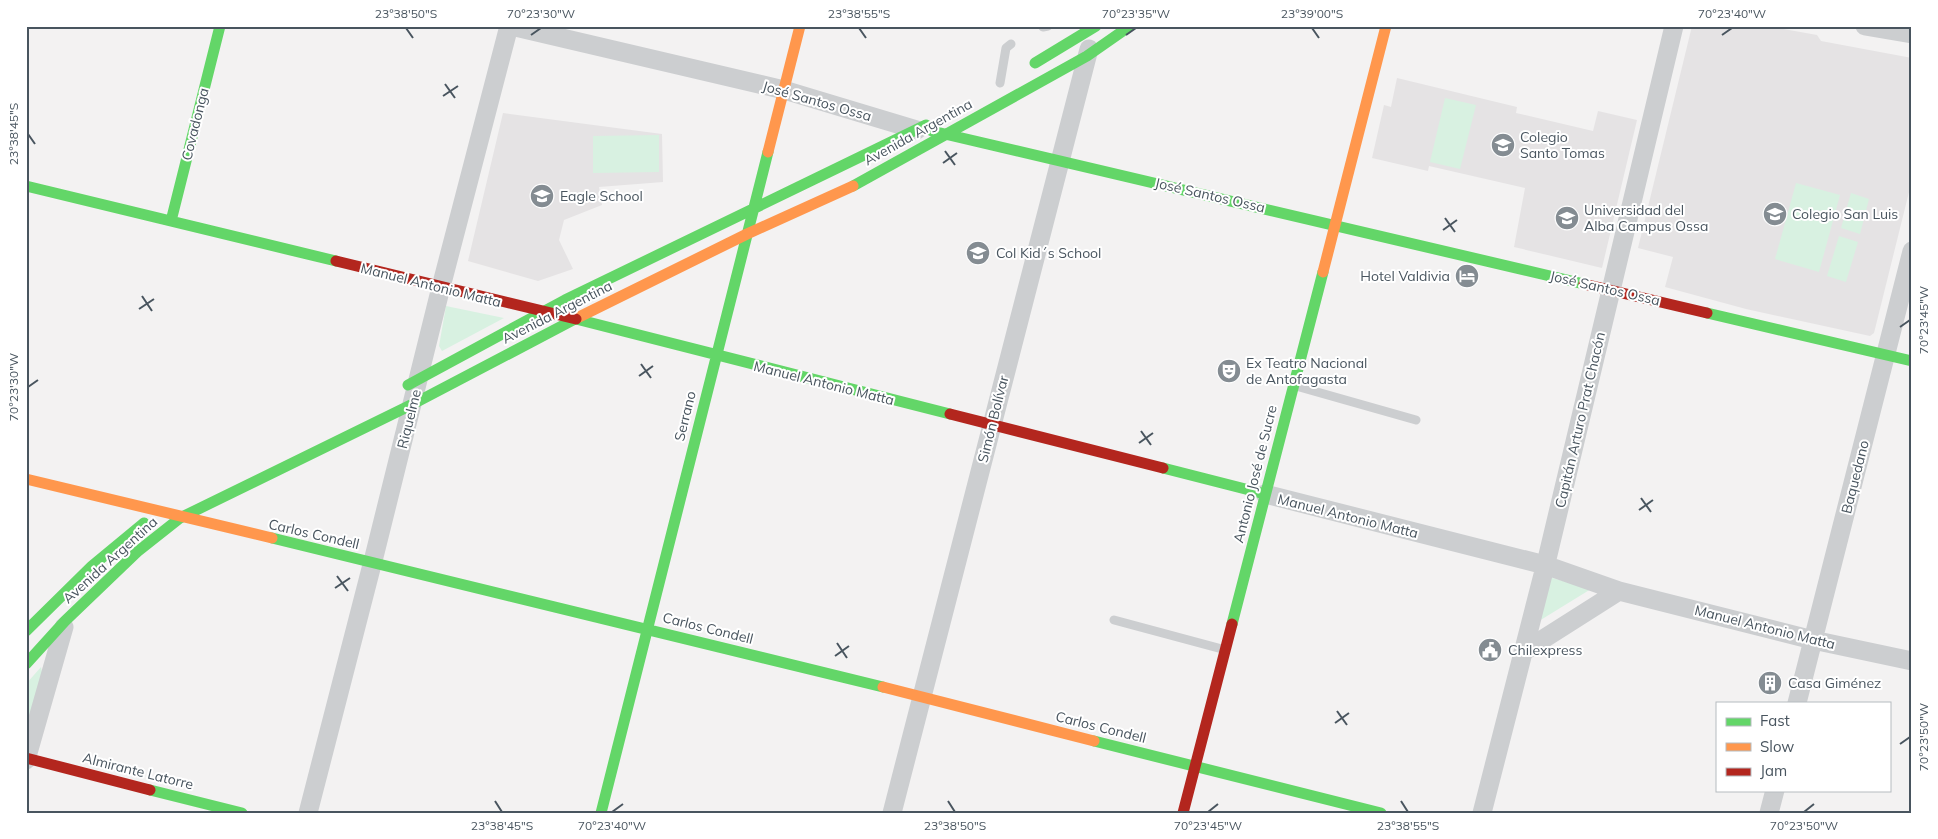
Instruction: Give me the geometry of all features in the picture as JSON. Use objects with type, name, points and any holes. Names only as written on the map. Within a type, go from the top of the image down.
[{"type":"street","name":"Covadonga","points":[[170,221],[220,26]]},
{"type":"street","name":"José Santos Ossa","points":[[510,26],[784,90],[917,130],[946,133],[1912,361]]},
{"type":"street","name":"Riquelme","points":[[308,813],[413,404],[441,287],[510,26]]},
{"type":"street","name":"Serrano","points":[[602,813],[800,26]]},
{"type":"street","name":"Simón Bolívar","points":[[892,813],[1095,26]]},
{"type":"street","points":[[996,85],[1095,26]]},
{"type":"street","name":"Avenida Argentina","points":[[26,664],[65,621],[137,552],[180,518],[413,404],[574,319],[747,234],[842,192],[1087,56],[1130,26]]},
{"type":"street","name":"Antonio José de Sucre","points":[[1183,813],[1386,26]]},
{"type":"street","name":"Capitán Arturo Prat Chacón","points":[[1482,813],[1545,566],[1674,26]]},
{"type":"street","points":[[1864,26],[1912,34]]},
{"type":"street","name":"Avenida Argentina","points":[[401,388],[542,311],[917,130],[933,120]]},
{"type":"street","name":"Manuel Antonio Matta","points":[[26,186],[542,311],[1265,494],[1545,566],[1619,591],[1813,640],[1912,660]]},
{"type":"street","name":"Baquedano","points":[[1797,702],[1912,251]]},
{"type":"street","name":"Carlos Condell","points":[[26,479],[159,513],[647,629],[1380,813]]},
{"type":"street","name":"Avenida Argentina","points":[[26,631],[92,566],[159,513],[174,504]]},
{"type":"street","points":[[1523,652],[1619,591]]},
{"type":"street","points":[[26,759],[65,621]]},
{"type":"street","name":"Almirante Latorre","points":[[26,759],[242,813]]},
{"type":"street","points":[[1769,813],[1774,792]]},
{"type":"lane","points":[[996,85],[1006,48],[1011,44]]},
{"type":"lane","points":[[1293,385],[1416,420]]},
{"type":"lane","points":[[1114,620],[1225,650]]},
{"type":"shaded area","name":"Colegio San Luis","points":[[1692,26],[1767,26],[1817,35],[1821,41],[1912,58],[1912,180],[1874,333],[1870,336],[1746,309],[1665,287],[1673,257],[1638,248]]},
{"type":"shaded area","name":"Colegio Santo Tomas","points":[[1397,78],[1517,107],[1516,113],[1593,131],[1598,111],[1637,120],[1602,268],[1514,247],[1525,188],[1429,166],[1428,171],[1372,158],[1384,105],[1391,107]]},
{"type":"shaded area","name":"Eagle School","points":[[503,113],[662,134],[663,182],[599,187],[602,205],[564,220],[559,240],[573,269],[538,281],[468,261]]},
{"type":"green space","points":[[1445,98],[1476,105],[1460,169],[1430,162]]},
{"type":"green space","points":[[659,135],[659,172],[593,173],[593,136]]},
{"type":"green space","points":[[1796,183],[1840,195],[1819,272],[1775,259]]},
{"type":"green space","points":[[1851,193],[1869,199],[1860,234],[1841,228]]},
{"type":"green space","points":[[1839,236],[1858,242],[1846,282],[1827,276]]},
{"type":"green space","points":[[446,306],[504,318],[442,351],[439,346]]},
{"type":"green space","points":[[1549,577],[1591,589],[1539,621]]},
{"type":"green space","points":[[41,667],[43,677],[26,732],[26,684]]},
{"type":"traffic: fast","points":[[171,221],[220,26]]},
{"type":"traffic: fast","points":[[1035,63],[1096,26]]},
{"type":"traffic: fast","points":[[853,186],[1087,56],[1130,26]]},
{"type":"traffic: fast","points":[[408,385],[565,300],[926,125]]},
{"type":"traffic: fast","points":[[932,131],[1584,284]]},
{"type":"traffic: fast","points":[[601,813],[768,152]]},
{"type":"traffic: fast","points":[[26,186],[336,261]]},
{"type":"traffic: fast","points":[[1232,624],[1323,272]]},
{"type":"traffic: fast","points":[[1707,313],[1912,361]]},
{"type":"traffic: fast","points":[[26,664],[65,621],[137,552],[180,518],[413,404],[577,318]]},
{"type":"traffic: fast","points":[[576,319],[950,414]]},
{"type":"traffic: fast","points":[[1163,468],[1265,494]]},
{"type":"traffic: fast","points":[[26,631],[92,566],[144,523]]},
{"type":"traffic: fast","points":[[272,538],[883,687]]},
{"type":"traffic: fast","points":[[1094,741],[1381,813]]},
{"type":"traffic: fast","points":[[150,790],[242,813]]},
{"type":"traffic: slow","points":[[768,152],[800,26]]},
{"type":"traffic: slow","points":[[1323,272],[1386,26]]},
{"type":"traffic: slow","points":[[577,318],[747,234],[853,186]]},
{"type":"traffic: slow","points":[[26,479],[272,538]]},
{"type":"traffic: slow","points":[[883,687],[1094,741]]},
{"type":"traffic: jam","points":[[336,261],[576,319]]},
{"type":"traffic: jam","points":[[1584,284],[1707,313]]},
{"type":"traffic: jam","points":[[950,414],[1163,468]]},
{"type":"traffic: jam","points":[[1183,813],[1232,624]]},
{"type":"traffic: jam","points":[[26,758],[150,790]]},
{"type":"place","name":"Colegio Santo Tomas","points":[[1503,145]]},
{"type":"place","name":"Eagle School","points":[[542,196]]},
{"type":"place","name":"Colegio San Luis","points":[[1775,214]]},
{"type":"place","name":"Universidad del Alba Campus Ossa","points":[[1567,218]]},
{"type":"place","name":"Col Kid´s School","points":[[978,253]]},
{"type":"place","name":"Hotel Valdivia","points":[[1467,276]]},
{"type":"place","name":"Ex Teatro Nacional de Antofagasta","points":[[1229,371]]},
{"type":"place","name":"Chilexpress","points":[[1490,650]]},
{"type":"place","name":"Casa Giménez","points":[[1770,683]]}]
